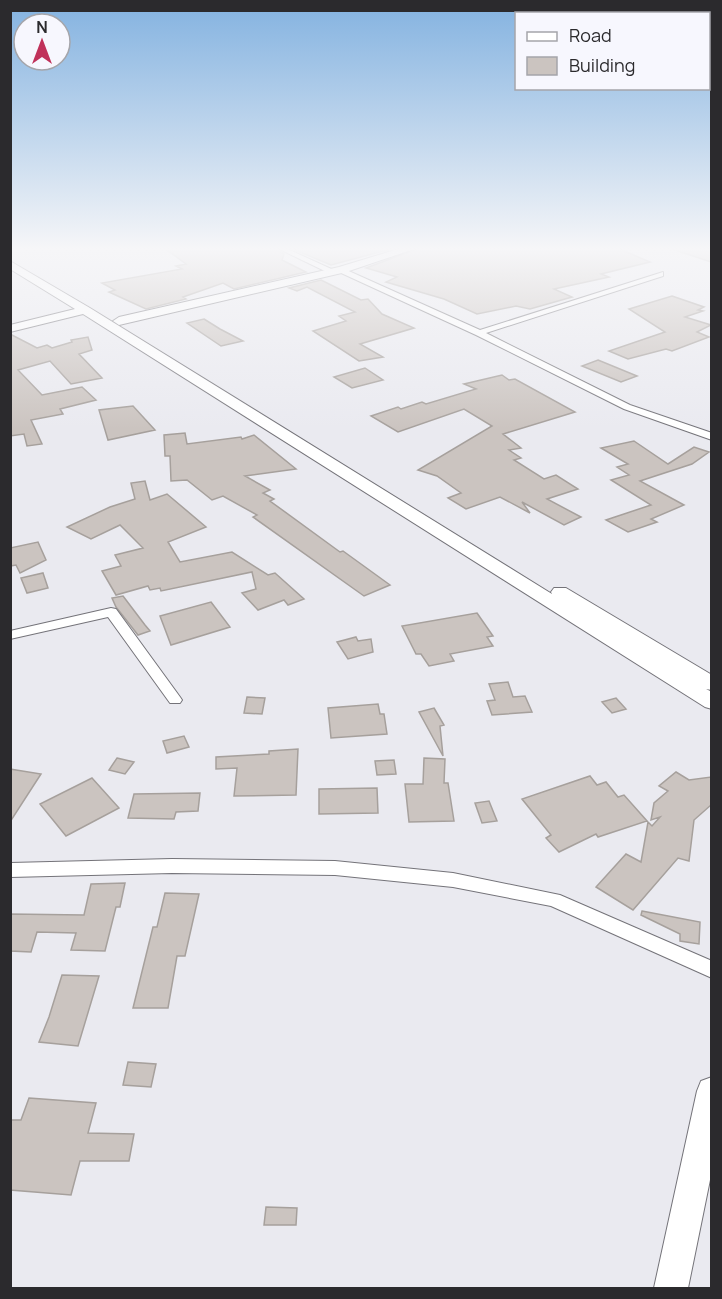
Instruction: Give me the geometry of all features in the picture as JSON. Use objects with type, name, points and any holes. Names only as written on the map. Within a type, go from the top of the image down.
[{"type":"street","points":[[82,308],[188,368],[711,684]]},
{"type":"street","points":[[95,308],[711,702]]},
{"type":"street","points":[[119,321],[178,308]]},
{"type":"street","points":[[421,308],[479,333],[627,407],[711,437]]},
{"type":"street","points":[[479,333],[557,308]]},
{"type":"street","points":[[10,329],[86,310]]},
{"type":"street","points":[[10,635],[111,612],[175,700]]},
{"type":"street","points":[[10,870],[172,866],[323,868],[453,880],[554,900],[711,970]]},
{"type":"street","points":[[671,1288],[711,1091]]},
{"type":"building","points":[[347,308],[376,308],[382,314],[414,328],[360,344],[383,357],[359,361],[313,331],[346,321],[339,316],[355,312]]},
{"type":"building","points":[[463,308],[508,308],[477,314]]},
{"type":"building","points":[[703,308],[698,310],[703,311],[685,317],[711,325],[697,332],[709,337],[672,351],[666,349],[628,359],[609,351],[665,332],[629,309]]},
{"type":"building","points":[[204,319],[243,341],[221,346],[187,323]]},
{"type":"building","points":[[10,334],[37,348],[47,345],[52,348],[72,342],[71,340],[88,337],[92,350],[79,354],[102,378],[71,384],[50,361],[18,370],[42,395],[82,387],[96,400],[60,409],[63,414],[31,420],[42,444],[27,446],[24,434],[10,436]]},
{"type":"building","points":[[598,360],[637,376],[621,382],[582,366]]},
{"type":"building","points":[[365,368],[383,380],[352,388],[334,377]]},
{"type":"building","points":[[502,375],[509,380],[515,379],[575,412],[503,434],[521,448],[509,450],[521,458],[514,460],[544,479],[556,475],[578,489],[547,499],[581,517],[564,525],[522,502],[530,513],[500,497],[466,509],[448,498],[461,493],[437,476],[418,470],[492,426],[464,409],[398,432],[371,416],[398,407],[401,409],[422,402],[426,404],[476,389],[464,384]]},
{"type":"building","points":[[133,406],[155,430],[108,440],[99,410]]},
{"type":"building","points":[[185,433],[187,444],[241,437],[242,439],[254,435],[296,469],[245,476],[270,490],[263,493],[274,499],[270,501],[390,585],[364,596],[253,517],[257,515],[223,496],[212,500],[187,480],[171,481],[170,456],[165,456],[164,435]]},
{"type":"building","points":[[634,441],[668,464],[694,447],[709,452],[692,464],[640,481],[684,505],[651,519],[657,522],[628,532],[606,520],[651,505],[611,480],[629,475],[617,467],[628,464],[601,448]]},
{"type":"building","points":[[145,481],[150,500],[167,494],[206,527],[168,542],[180,562],[232,552],[268,575],[275,573],[304,599],[288,605],[284,600],[258,610],[242,593],[256,589],[252,572],[161,591],[160,588],[150,590],[148,586],[116,595],[102,571],[121,566],[115,555],[143,548],[120,525],[91,539],[67,527],[110,507],[135,499],[131,483]]},
{"type":"building","points":[[38,542],[46,560],[20,573],[16,565],[10,566],[10,548]]},
{"type":"building","points":[[43,573],[48,588],[27,593],[21,578]]},
{"type":"building","points":[[123,596],[150,631],[138,635],[116,607],[112,598]]},
{"type":"building","points":[[211,602],[230,627],[171,645],[160,616]]},
{"type":"building","points":[[477,613],[493,636],[487,637],[493,646],[450,654],[454,661],[429,666],[421,654],[416,654],[402,626]]},
{"type":"building","points":[[356,637],[358,641],[371,639],[373,652],[348,659],[337,642]]},
{"type":"building","points":[[508,682],[513,697],[525,696],[532,712],[492,715],[487,701],[495,700],[489,684]]},
{"type":"building","points":[[247,697],[265,698],[262,714],[244,713]]},
{"type":"building","points":[[616,698],[626,709],[612,713],[602,702]]},
{"type":"building","points":[[378,704],[380,714],[384,714],[387,734],[331,738],[328,708]]},
{"type":"building","points":[[434,708],[444,725],[440,726],[443,756],[419,712]]},
{"type":"building","points":[[184,736],[189,747],[167,753],[163,741]]},
{"type":"building","points":[[298,749],[296,795],[234,796],[237,768],[216,769],[216,757],[269,754],[269,751]]},
{"type":"building","points":[[117,758],[134,762],[125,774],[109,770]]},
{"type":"building","points":[[424,758],[445,759],[444,783],[448,783],[454,821],[409,822],[405,784],[423,784]]},
{"type":"building","points":[[394,760],[396,774],[377,775],[375,761]]},
{"type":"building","points":[[10,769],[41,774],[10,822]]},
{"type":"building","points":[[676,772],[689,780],[711,777],[711,805],[694,820],[689,861],[678,858],[633,910],[596,887],[626,854],[641,862],[648,822],[652,826],[660,817],[651,820],[654,803],[668,791],[659,786]]},
{"type":"building","points":[[590,776],[597,785],[606,782],[618,797],[624,795],[647,821],[598,837],[596,834],[559,852],[546,838],[551,835],[522,799]]},
{"type":"building","points":[[92,778],[119,808],[66,836],[40,804]]},
{"type":"building","points":[[377,788],[378,813],[319,814],[319,789]]},
{"type":"building","points":[[200,793],[198,811],[176,812],[174,819],[128,818],[134,794]]},
{"type":"building","points":[[489,801],[497,821],[482,823],[475,803]]},
{"type":"building","points":[[125,883],[120,907],[116,907],[105,951],[71,950],[76,933],[37,932],[31,952],[10,951],[10,914],[84,915],[91,884]]},
{"type":"building","points":[[165,893],[199,894],[185,956],[177,956],[168,1008],[133,1008],[153,927],[157,927]]},
{"type":"building","points":[[642,911],[700,922],[699,944],[680,941],[680,934],[641,915]]},
{"type":"building","points":[[62,975],[99,976],[78,1046],[39,1042]]},
{"type":"building","points":[[128,1062],[156,1064],[151,1087],[123,1085]]},
{"type":"building","points":[[29,1098],[96,1103],[88,1133],[134,1134],[129,1161],[80,1161],[71,1195],[10,1190],[10,1120],[21,1120]]},
{"type":"building","points":[[266,1207],[297,1208],[296,1225],[264,1225]]}]
